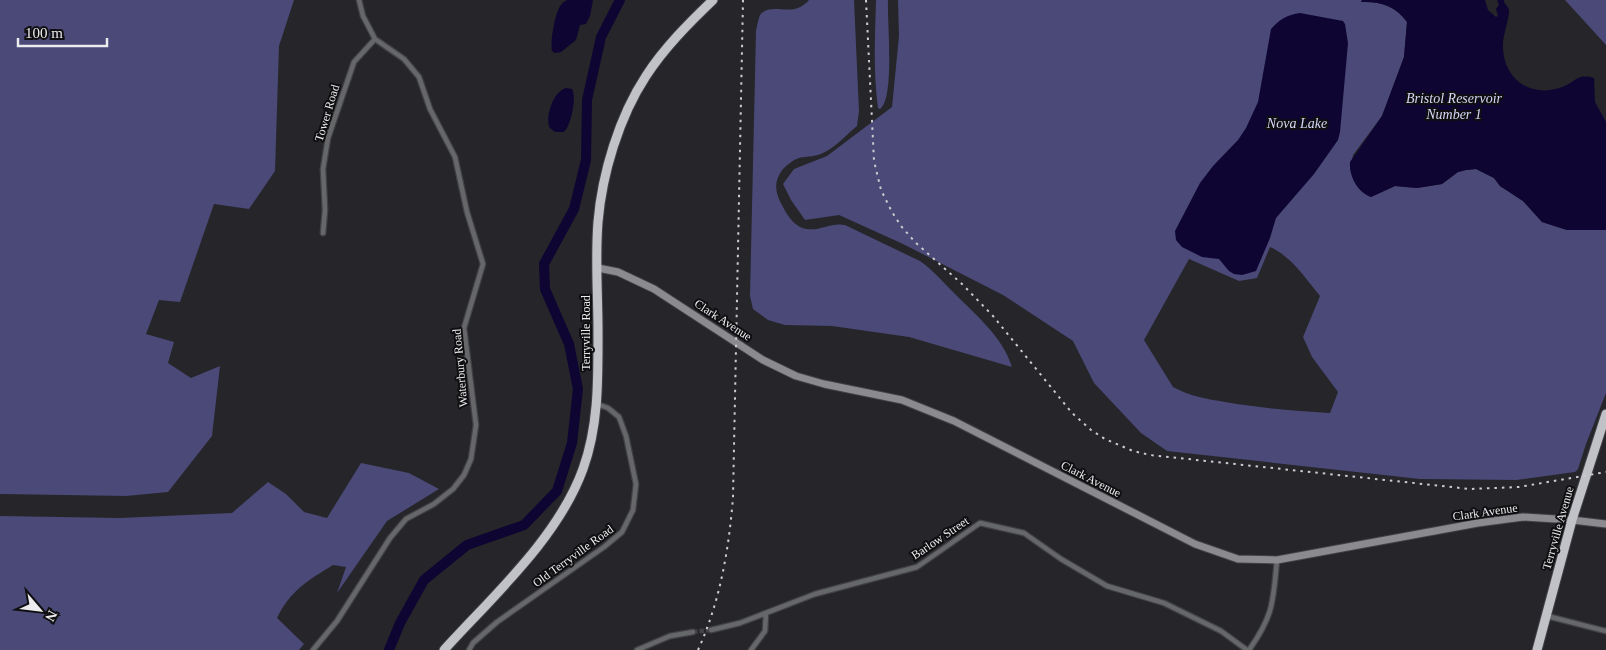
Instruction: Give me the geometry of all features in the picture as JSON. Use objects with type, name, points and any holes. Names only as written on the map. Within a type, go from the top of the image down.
[{"type":"highway","name":"Terryville Road","points":[[444,650],[528,558],[560,518],[571,498],[583,469],[593,436],[597,404],[597,235],[600,203],[609,162],[621,125],[646,76],[686,25],[713,0]]},
{"type":"highway","name":"Terryville Avenue","points":[[1537,650],[1572,520],[1606,414]]},
{"type":"main road","name":"Clark Avenue","points":[[598,268],[618,272],[654,289],[763,360],[796,376],[824,384],[902,400],[954,421],[1194,544],[1238,559],[1277,560],[1478,523],[1523,517],[1606,524]]},
{"type":"street","name":"Waterbury Road","points":[[312,650],[342,614],[390,538],[406,520],[434,504],[453,489],[464,475],[471,459],[476,426],[464,328],[483,264],[467,212],[455,157],[430,109],[419,77],[404,59],[375,39],[363,16],[359,0]]},
{"type":"street","name":"Tower Road","points":[[323,232],[325,210],[324,169],[328,138],[354,62],[375,39]]},
{"type":"street","name":"Old Terryville Road","points":[[468,650],[472,643],[497,622],[604,548],[622,532],[633,510],[636,484],[620,417],[608,408],[597,404]]},
{"type":"street","name":"Barlow Street","points":[[711,630],[740,623],[815,594],[917,567],[980,523],[1024,534],[1061,559],[1107,586],[1164,603],[1221,631],[1248,650]]},
{"type":"street","points":[[1248,650],[1263,630],[1271,613],[1277,560]]},
{"type":"street","points":[[751,650],[765,631],[766,613]]},
{"type":"street","points":[[1547,616],[1606,631]]},
{"type":"street","points":[[637,650],[670,636],[693,632]]},
{"type":"shaded area","points":[[0,0],[294,0],[279,46],[275,171],[249,209],[214,204],[180,302],[159,300],[146,334],[174,342],[168,363],[191,378],[220,366],[212,436],[168,492],[126,496],[0,494]]},
{"type":"shaded area","points":[[809,0],[854,0],[859,111],[857,126],[834,147],[819,155],[797,159],[783,169],[776,183],[776,188],[785,211],[799,227],[817,229],[840,224],[845,225],[920,261],[934,272],[988,327],[1008,356],[1012,367],[909,337],[832,326],[785,325],[768,320],[753,309],[750,296],[756,31],[760,15],[765,11],[770,9],[796,9],[803,6]]},
{"type":"shaded area","points":[[876,0],[888,0],[889,75],[885,102],[880,109],[878,108],[876,95],[875,68]]},
{"type":"shaded area","points":[[898,0],[1362,0],[1361,2],[1375,2],[1393,8],[1407,22],[1404,57],[1382,116],[1353,155],[1350,169],[1357,186],[1371,197],[1395,186],[1417,188],[1442,184],[1458,172],[1476,169],[1494,178],[1500,186],[1523,201],[1542,222],[1567,230],[1606,230],[1606,393],[1578,469],[1575,472],[1516,480],[1420,479],[1167,451],[1141,433],[1094,383],[1073,341],[1003,295],[903,244],[839,215],[805,220],[791,200],[783,184],[794,169],[827,156],[892,107],[899,36]],"holes":[[[1270,247],[1278,251],[1298,268],[1320,296],[1303,337],[1312,357],[1338,392],[1330,413],[1225,402],[1192,395],[1173,387],[1144,340],[1189,259],[1239,281],[1257,278]]]},
{"type":"shaded area","points":[[1565,0],[1606,0],[1606,45]]},
{"type":"shaded area","points":[[361,463],[409,473],[439,489],[387,521],[337,593],[346,567],[333,565],[308,581],[294,593],[277,618],[304,644],[299,650],[0,650],[0,516],[120,518],[232,513],[268,482],[286,494],[304,512],[327,518]]},
{"type":"water","points":[[568,0],[593,0],[590,16],[586,24],[580,25],[576,40],[561,52],[555,53],[552,51],[552,34],[555,20],[561,5]]},
{"type":"water","name":"Bristol Reservoir Number 1","points":[[1362,0],[1485,0],[1488,10],[1496,17],[1498,16],[1496,9],[1499,5],[1497,0],[1504,0],[1509,13],[1503,40],[1504,56],[1507,67],[1520,83],[1529,88],[1550,90],[1567,85],[1580,77],[1594,78],[1595,102],[1606,122],[1606,230],[1567,230],[1542,222],[1523,201],[1500,186],[1494,178],[1476,169],[1458,172],[1442,184],[1417,188],[1395,186],[1371,197],[1366,195],[1355,183],[1351,173],[1350,162],[1382,116],[1404,57],[1407,22],[1393,8],[1375,2],[1361,2]]},
{"type":"water","name":"Nova Lake","points":[[1300,13],[1343,21],[1345,24],[1348,43],[1338,140],[1314,174],[1276,218],[1256,271],[1242,275],[1234,274],[1219,259],[1202,257],[1182,247],[1176,240],[1175,231],[1200,183],[1213,166],[1238,140],[1246,128],[1258,102],[1271,29],[1284,18]]},
{"type":"water","points":[[566,88],[572,89],[574,98],[571,118],[564,132],[555,132],[549,127],[550,110],[557,94]]},
{"type":"waterway","points":[[389,650],[400,623],[424,580],[467,545],[524,525],[557,491],[572,443],[578,389],[569,344],[545,289],[544,264],[574,209],[586,160],[587,100],[601,37],[620,0]]},
{"type":"tunnel","points":[[693,632],[711,630]]},
{"type":"railway","points":[[698,650],[718,594],[726,556],[733,497],[743,0]]},
{"type":"railway","points":[[866,0],[874,161],[881,190],[892,212],[915,242],[962,284],[993,316],[1072,413],[1091,430],[1105,439],[1133,451],[1150,455],[1470,489],[1519,487],[1606,472]]}]
